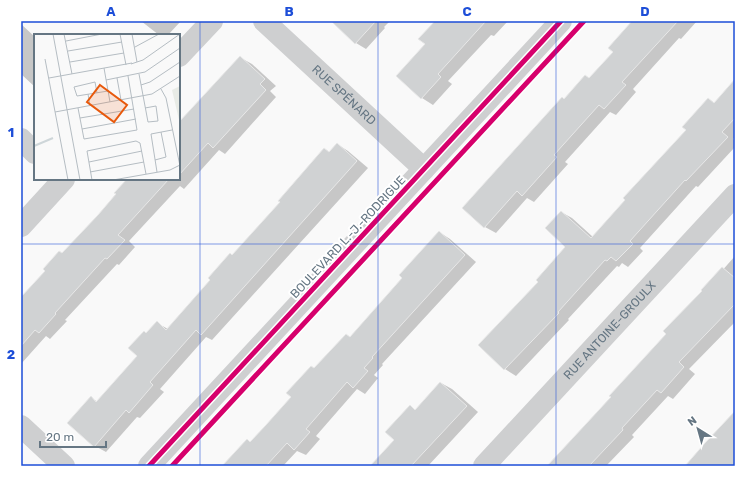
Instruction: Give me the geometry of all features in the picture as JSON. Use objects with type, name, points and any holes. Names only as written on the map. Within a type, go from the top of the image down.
[{"type":"street","points":[[180,55],[212,21]]},
{"type":"street","name":"RUE SPÉNARD","points":[[264,21],[424,169]]},
{"type":"street","name":"BOULEVARD L.-J.-RODRIGUE","points":[[149,466],[561,21]]},
{"type":"street","points":[[21,140],[34,152]]},
{"type":"street","points":[[21,226],[63,180]]},
{"type":"street","name":"RUE ANTOINE-GROULX","points":[[484,466],[735,195]]},
{"type":"street","points":[[21,426],[64,466]]},
{"type":"building","points":[[331,21],[376,21],[355,44]]},
{"type":"building","points":[[435,21],[486,21],[438,74],[441,77],[421,99],[396,76],[425,44],[418,39]]},
{"type":"building","points":[[632,21],[678,21],[622,82],[626,85],[604,109],[599,105],[554,155],[557,157],[522,196],[517,191],[484,228],[462,208],[562,97],[564,99],[585,75],[589,78],[613,52],[608,48]]},
{"type":"building","points":[[240,56],[265,79],[260,84],[266,90],[213,148],[208,143],[180,174],[180,121]]},
{"type":"building","points":[[735,79],[735,118],[722,132],[728,137],[686,181],[685,180],[630,241],[633,244],[616,261],[611,257],[607,261],[605,260],[558,312],[559,313],[504,370],[478,345],[538,282],[536,280],[565,247],[545,228],[561,211],[591,238],[625,200],[623,198],[686,130],[682,127],[708,98],[714,103]]},
{"type":"building","points":[[337,143],[357,161],[201,335],[196,330],[150,382],[153,385],[129,413],[126,410],[94,447],[67,423],[91,396],[96,402],[137,356],[128,348],[144,331],[146,333],[157,321],[166,330],[210,280],[208,278],[230,253],[232,255],[280,202],[278,201],[324,148],[329,152]]},
{"type":"building","points":[[126,180],[168,180],[118,235],[125,240],[107,259],[105,258],[55,313],[56,314],[39,333],[35,330],[21,346],[21,297],[45,271],[43,269],[59,251],[62,253],[98,215],[116,194],[114,193]]},
{"type":"building","points":[[439,231],[465,255],[372,357],[373,358],[364,368],[368,371],[353,388],[347,382],[306,429],[310,432],[294,450],[287,443],[266,466],[222,466],[247,439],[250,442],[291,397],[286,393],[311,366],[314,368],[346,334],[350,337],[402,278],[399,275]]},
{"type":"building","points":[[722,267],[735,278],[735,304],[679,362],[684,367],[661,393],[657,390],[622,428],[623,430],[589,466],[547,466],[611,397],[609,396],[666,334],[663,331],[702,291],[701,290]]},
{"type":"building","points":[[440,382],[467,406],[411,466],[370,466],[394,440],[385,432],[410,405],[415,410]]},
{"type":"building","points":[[735,411],[735,466],[685,466],[705,443]]},
{"type":"cycle path","points":[[149,466],[561,21]]},
{"type":"cycle path","points":[[172,466],[584,21]]}]
